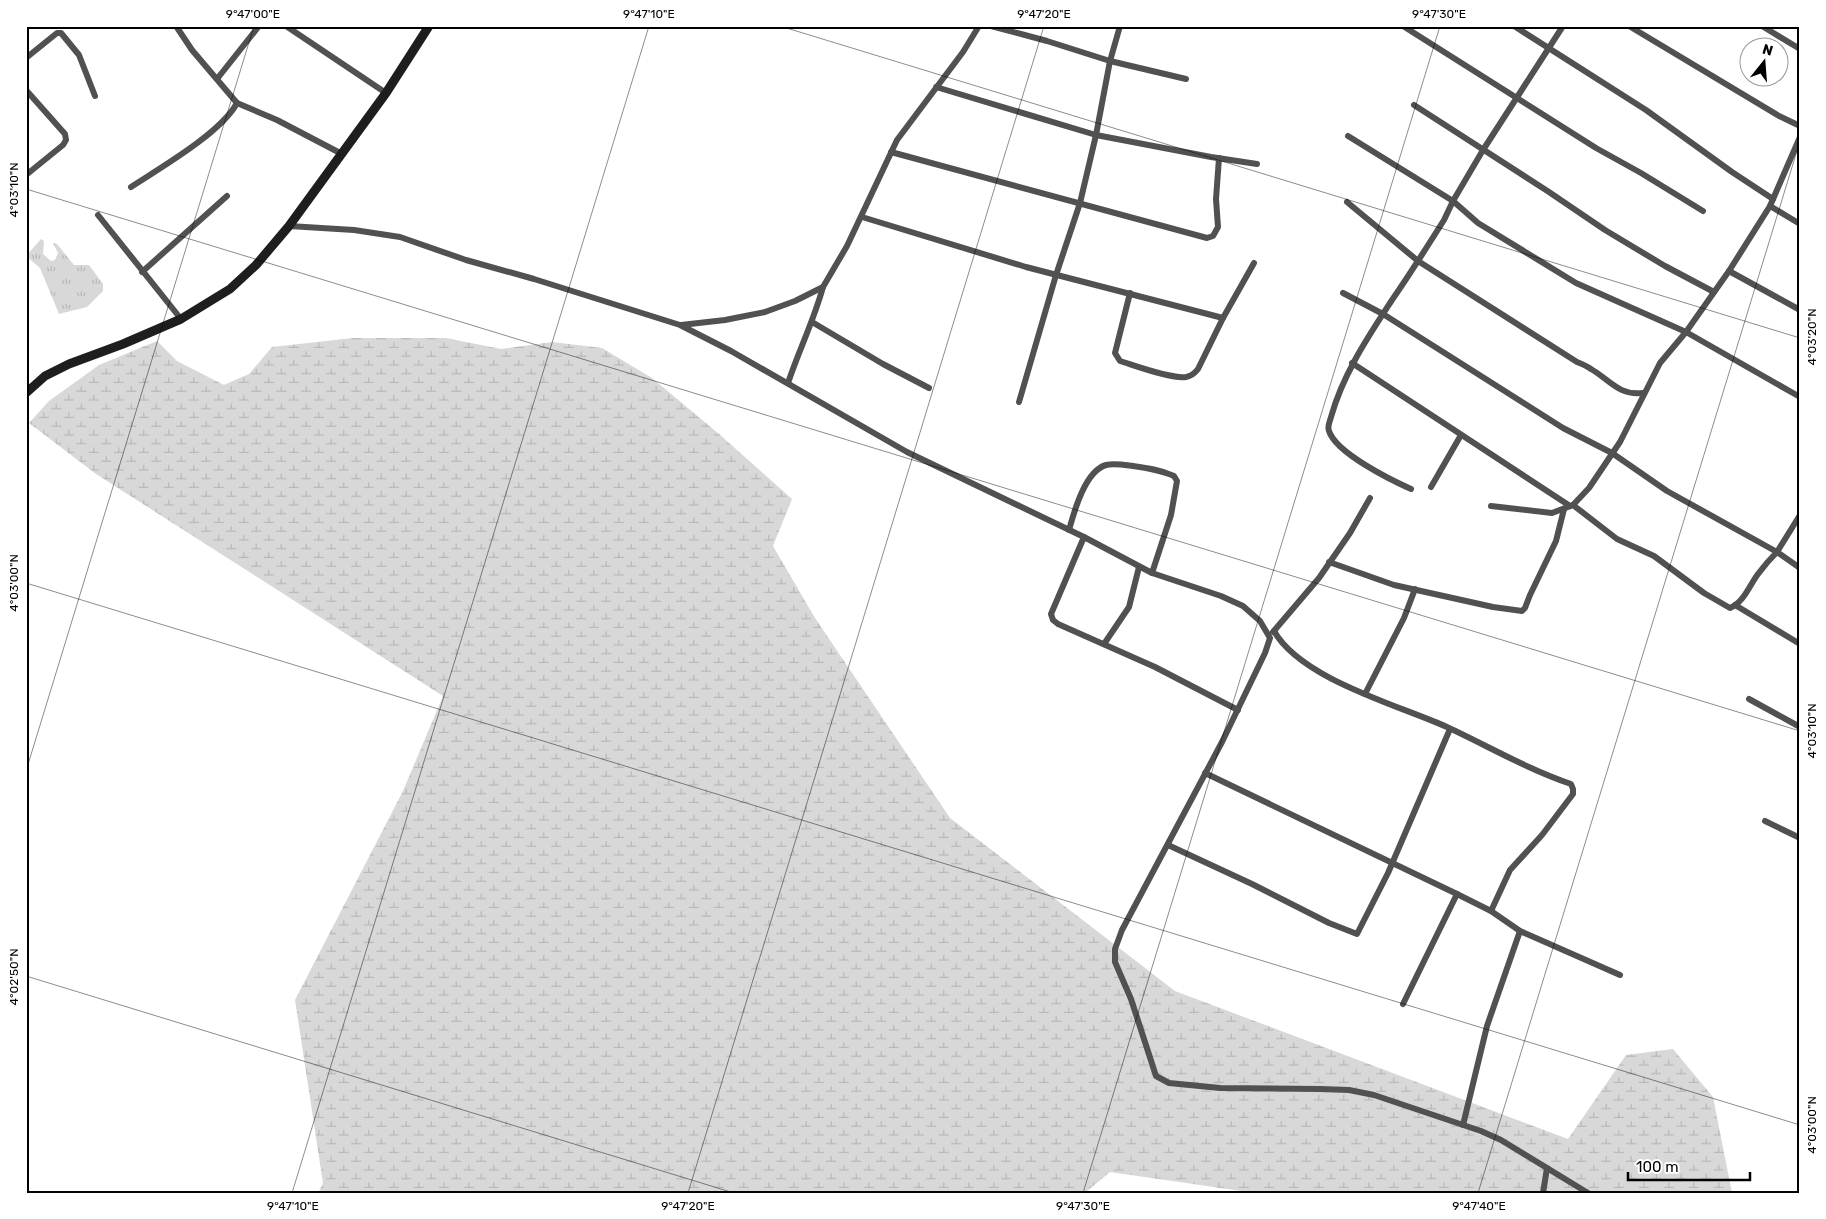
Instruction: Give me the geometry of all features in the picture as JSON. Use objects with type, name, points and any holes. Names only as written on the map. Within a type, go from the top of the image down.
[{"type":"main road","points":[[26,393],[45,376],[69,364],[123,344],[181,319],[230,289],[256,265],[289,226],[386,93],[429,26]]},
{"type":"street","points":[[176,26],[192,50],[236,103],[277,120],[342,154]]},
{"type":"street","points":[[217,79],[259,26]]},
{"type":"street","points":[[286,26],[386,93]]},
{"type":"street","points":[[788,383],[802,342],[812,322],[823,287],[862,217],[891,152],[963,52],[979,26]]},
{"type":"street","points":[[991,26],[1110,61],[1186,79]]},
{"type":"street","points":[[1019,402],[1056,275],[1080,203],[1110,61],[1120,26]]},
{"type":"street","points":[[1403,26],[1516,98],[1703,211]]},
{"type":"street","points":[[1514,26],[1646,110],[1800,224]]},
{"type":"street","points":[[1411,489],[1385,478],[1349,453],[1329,434],[1328,428],[1336,397],[1352,363],[1444,220],[1483,150],[1563,26]]},
{"type":"street","points":[[1629,26],[1779,116],[1800,126]]},
{"type":"street","points":[[1762,26],[1800,49]]},
{"type":"street","points":[[26,58],[57,33],[61,33],[79,55],[95,96]]},
{"type":"street","points":[[936,87],[1096,134],[1257,164]]},
{"type":"street","points":[[26,90],[64,134],[66,140],[63,145],[26,175]]},
{"type":"street","points":[[131,187],[195,144],[225,119],[236,103]]},
{"type":"street","points":[[1414,105],[1622,240],[1714,292]]},
{"type":"street","points":[[1348,136],[1453,201],[1478,223],[1576,283],[1686,332],[1800,397]]},
{"type":"street","points":[[1491,506],[1552,513],[1569,507],[1589,488],[1620,442],[1643,393],[1660,363],[1686,332],[1729,271],[1771,202],[1800,137]]},
{"type":"street","points":[[891,152],[1207,238],[1214,236],[1218,227],[1216,199],[1219,158]]},
{"type":"street","points":[[142,272],[227,196]]},
{"type":"street","points":[[1347,202],[1418,261],[1577,362],[1592,369],[1620,390],[1633,394],[1643,393]]},
{"type":"street","points":[[98,215],[181,319]]},
{"type":"street","points":[[862,217],[1056,275],[1223,318]]},
{"type":"street","points":[[289,226],[354,230],[400,238],[680,325],[731,351],[907,452],[1084,537],[1152,573],[1221,596],[1243,606],[1260,621],[1270,638]]},
{"type":"street","points":[[1130,293],[1115,353],[1117,358],[1120,361],[1170,375],[1187,377],[1193,375],[1198,369],[1223,318],[1254,263]]},
{"type":"street","points":[[1729,271],[1800,310]]},
{"type":"street","points":[[680,325],[725,320],[765,312],[795,302],[823,287]]},
{"type":"street","points":[[1343,292],[1383,314],[1563,428],[1612,453],[1667,491],[1777,552],[1800,568]]},
{"type":"street","points":[[812,322],[882,364],[929,388]]},
{"type":"street","points":[[1352,363],[1617,539],[1654,556],[1704,593],[1730,608],[1745,595],[1777,552],[1800,515]]},
{"type":"street","points":[[1431,486],[1461,434]]},
{"type":"street","points":[[1069,530],[1077,504],[1096,470],[1106,465],[1124,465],[1147,468],[1174,476],[1177,481],[1171,515],[1152,573]]},
{"type":"street","points":[[1370,498],[1319,578],[1274,630],[1259,667],[1238,710],[1122,930],[1114,955],[1115,962],[1131,999],[1156,1076],[1169,1083],[1220,1088],[1349,1090],[1380,1097],[1481,1131],[1501,1140],[1588,1193]]},
{"type":"street","points":[[1329,562],[1394,585],[1493,608],[1522,611],[1556,541],[1569,507]]},
{"type":"street","points":[[1084,537],[1051,614],[1054,620],[1058,624],[1155,667],[1238,710]]},
{"type":"street","points":[[1104,644],[1129,607],[1139,567]]},
{"type":"street","points":[[1365,694],[1404,618],[1415,590]]},
{"type":"street","points":[[1735,605],[1800,644]]},
{"type":"street","points":[[1274,630],[1280,641],[1290,651],[1312,667],[1365,694],[1450,729],[1535,771],[1571,784],[1574,789],[1572,794],[1553,822],[1522,859],[1510,870],[1491,910]]},
{"type":"street","points":[[1749,699],[1800,727]]},
{"type":"street","points":[[1168,845],[1354,934],[1359,932],[1392,863],[1450,729]]},
{"type":"street","points":[[1205,774],[1491,910],[1520,931],[1620,975]]},
{"type":"street","points":[[1765,821],[1800,838]]},
{"type":"street","points":[[1403,1004],[1457,894]]},
{"type":"street","points":[[1463,1125],[1487,1026],[1520,931]]},
{"type":"street","points":[[1543,1193],[1547,1168]]},
{"type":"green space","points":[[41,239],[44,241],[43,254],[51,261],[55,260],[58,253],[53,243],[57,244],[74,265],[89,265],[103,284],[103,291],[87,307],[59,314],[40,268],[26,256]]},
{"type":"green space","points":[[353,338],[446,338],[501,349],[552,342],[602,348],[652,378],[792,499],[773,546],[815,618],[950,818],[1175,991],[1568,1139],[1626,1055],[1673,1049],[1713,1097],[1732,1193],[1255,1193],[1110,1172],[1085,1193],[318,1193],[323,1183],[295,1000],[403,791],[443,696],[96,474],[29,423],[49,401],[99,365],[157,341],[177,361],[224,385],[249,374],[272,347]]}]
